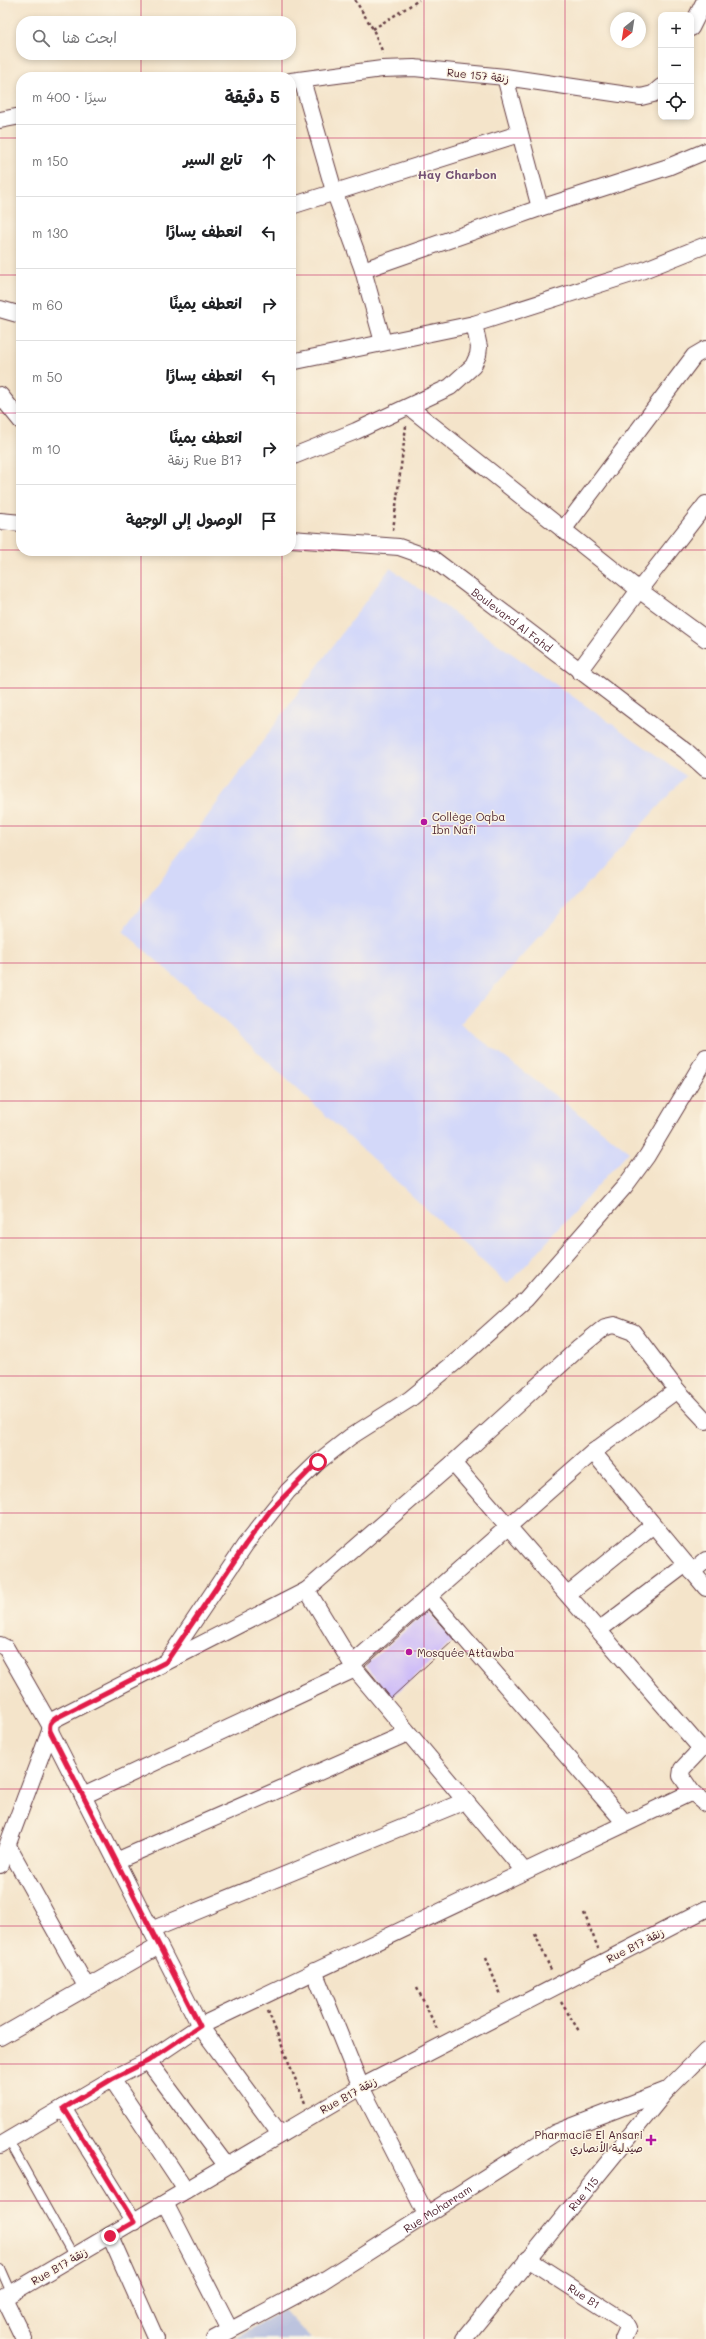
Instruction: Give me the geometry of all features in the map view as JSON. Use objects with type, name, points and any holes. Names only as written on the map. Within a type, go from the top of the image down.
[{"type":"street","points":[[694,22],[705,0]]},
{"type":"street","name":"Rue 157 زنقة","points":[[296,81],[389,68],[414,68],[505,77],[641,97],[653,94],[658,90]]},
{"type":"street","points":[[505,77],[540,208]]},
{"type":"street","points":[[296,81],[363,270],[383,342]]},
{"type":"street","points":[[0,120],[16,117]]},
{"type":"street","points":[[296,204],[334,191],[519,134]]},
{"type":"street","points":[[363,270],[540,208],[668,167],[706,151]]},
{"type":"street","points":[[296,361],[474,324],[641,271],[706,245]]},
{"type":"street","points":[[0,309],[16,313]]},
{"type":"street","points":[[296,455],[350,434],[450,387],[473,366],[479,347],[474,324]]},
{"type":"street","points":[[563,530],[694,356],[706,349]]},
{"type":"street","points":[[0,395],[16,415]]},
{"type":"street","points":[[409,407],[639,590],[706,640]]},
{"type":"street","points":[[579,671],[639,590],[706,504]]},
{"type":"street","points":[[0,521],[16,523]]},
{"type":"street","name":"Boulevard Al Fahd","points":[[296,540],[391,546],[410,549],[433,559],[686,751],[706,769]]},
{"type":"street","points":[[166,1662],[245,1545],[288,1491],[318,1462],[350,1437],[410,1399],[453,1364],[526,1299],[625,1186],[647,1156],[706,1057]]},
{"type":"street","points":[[0,1865],[50,1728],[51,1721],[308,1590],[453,1463],[579,1348],[605,1327],[614,1325],[632,1332],[677,1390],[706,1421]]},
{"type":"street","points":[[83,1796],[353,1666],[428,1596],[507,1526],[594,1452],[677,1390]]},
{"type":"street","points":[[594,1452],[706,1588]]},
{"type":"street","points":[[453,1463],[698,1745],[699,1751],[680,1774],[692,1792],[706,1804]]},
{"type":"street","points":[[568,1594],[653,1525]]},
{"type":"street","points":[[599,1630],[689,1568],[706,1560]]},
{"type":"street","points":[[308,1590],[353,1666],[524,1870]]},
{"type":"street","points":[[428,1596],[625,1822]]},
{"type":"street","points":[[0,1645],[6,1648],[50,1728],[200,2026],[280,2134]]},
{"type":"street","points":[[116,1861],[408,1733]]},
{"type":"street","points":[[4,2143],[112,2079],[148,2061],[200,2026],[524,1870],[692,1792]]},
{"type":"street","points":[[151,1930],[465,1801]]},
{"type":"street","points":[[8,1846],[86,1986]]},
{"type":"street","name":"Rue B17 زنقة","points":[[5,2297],[134,2222],[226,2165],[361,2087],[706,1909]]},
{"type":"street","points":[[0,2037],[86,1986],[159,1946]]},
{"type":"street","points":[[314,1971],[361,2087],[426,2214]]},
{"type":"street","name":"Rue 115","points":[[464,2339],[667,2090],[706,2051]]},
{"type":"street","points":[[148,2061],[226,2165]]},
{"type":"street","points":[[112,2079],[186,2190]]},
{"type":"street","name":"Rue Moharram","points":[[214,2339],[321,2282],[555,2133],[667,2090]]},
{"type":"street","points":[[64,2108],[134,2222]]},
{"type":"street","points":[[165,2203],[230,2330]]},
{"type":"street","points":[[110,2236],[156,2339]]},
{"type":"street","name":"Rue B1","points":[[528,2259],[624,2321],[628,2328],[623,2339]]},
{"type":"street","points":[[5,2297],[24,2339]]},
{"type":"lane","points":[[4,2143],[74,2257]]},
{"type":"lane","points":[[0,2268],[5,2297]]},
{"type":"path","points":[[355,0],[373,29],[389,68]]},
{"type":"path","points":[[373,29],[419,0]]},
{"type":"path","points":[[391,546],[409,407]]},
{"type":"path","points":[[584,1913],[604,1962]]},
{"type":"path","points":[[535,1934],[555,1987],[578,2031]]},
{"type":"path","points":[[486,1958],[507,2012]]},
{"type":"path","points":[[417,1988],[444,2044]]},
{"type":"path","points":[[262,1996],[310,2117]]},
{"type":"shaded area","name":"Collège Oqba Ibn Nafi","points":[[390,568],[686,776],[460,1024],[629,1151],[508,1285],[220,1017],[123,931]]},
{"type":"shaded area","points":[[284,2310],[311,2339],[233,2339]]},
{"type":"building","name":"Mosquée Attawba","points":[[428,1610],[454,1640],[391,1698],[365,1666]]},
{"type":"place","name":"Collège Oqba Ibn Nafi","points":[[424,822]]},
{"type":"place","name":"Mosquée Attawba","points":[[409,1652]]},
{"type":"place","name":"Pharmacie El Ansari صيدلية الأنصاري","points":[[651,2140]]},
{"type":"district","name":"Hay Charbon","points":[[457,174]]},
{"type":"route","points":[[110,2236],[134,2222],[64,2108],[112,2079],[148,2061],[200,2026],[50,1731],[51,1721],[166,1662],[245,1545],[270,1511],[318,1462]]}]
